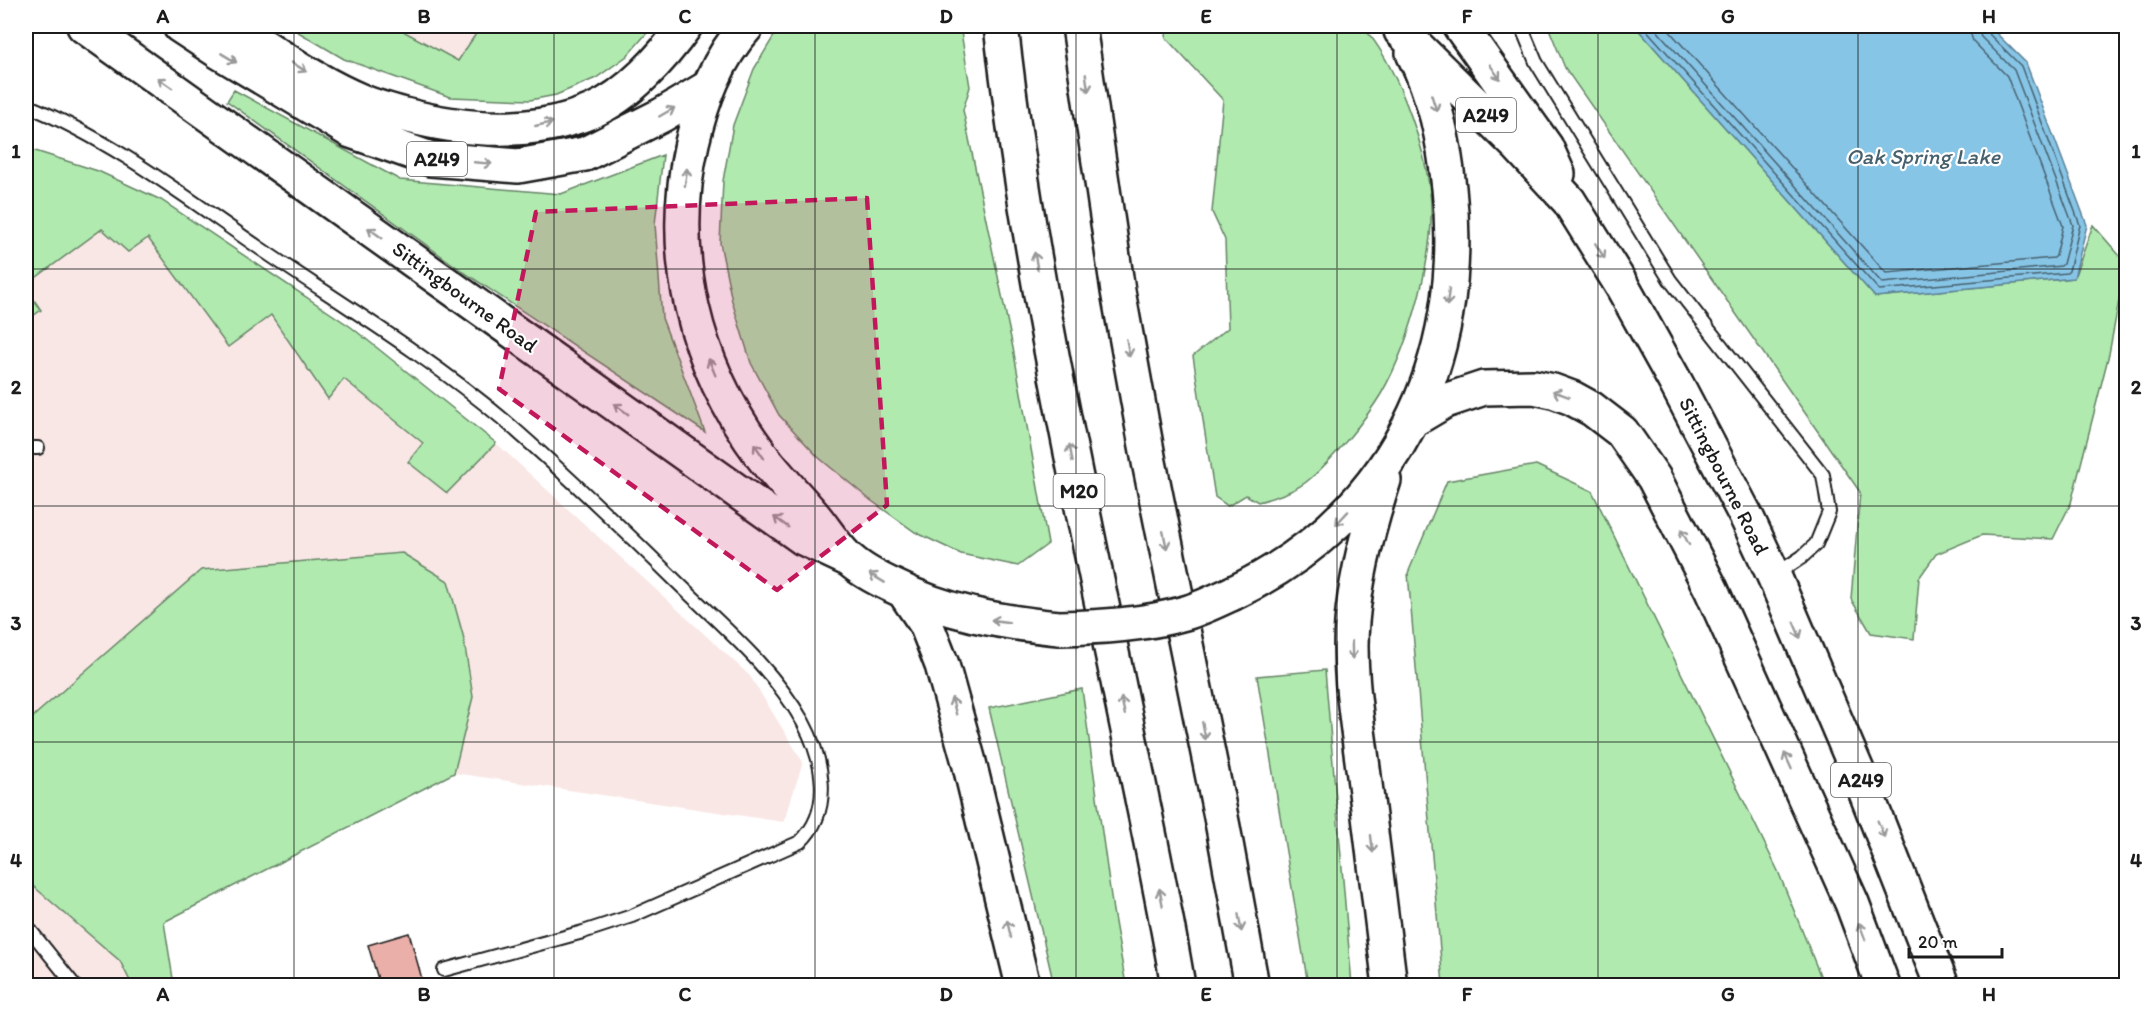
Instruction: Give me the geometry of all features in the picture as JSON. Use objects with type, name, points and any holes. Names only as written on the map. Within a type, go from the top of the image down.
[{"type":"highway","name":"Sittingbourne Road","points":[[84,26],[803,538],[850,561]]},
{"type":"highway","name":"A249","points":[[180,26],[351,131],[431,159],[518,166],[585,154],[662,115],[709,87]]},
{"type":"highway","points":[[231,26],[339,91],[363,102],[435,123],[512,129],[536,126],[594,110],[646,73],[685,26]]},
{"type":"highway","name":"M20","points":[[1001,26],[1012,120],[1074,470],[1178,986]]},
{"type":"highway","points":[[1079,26],[1118,291],[1149,462],[1223,827],[1252,986]]},
{"type":"highway","points":[[1460,26],[1519,105],[1546,147],[1569,201]]},
{"type":"highway","points":[[742,28],[727,50],[709,87],[698,117],[686,171],[682,226],[683,260],[696,322],[721,389],[762,456],[850,561],[905,592],[969,615],[1059,628],[1097,627],[1185,613],[1258,582],[1331,530],[1362,497],[1390,461],[1413,420],[1429,379],[1448,303],[1452,263],[1451,211],[1444,149],[1436,110],[1425,76],[1399,28]]},
{"type":"highway","name":"Sittingbourne Road","points":[[1399,28],[1519,147],[1569,201],[1622,286],[1748,520],[1774,576],[1861,780],[1942,986]]},
{"type":"highway","name":"A249","points":[[1413,420],[1445,401],[1484,388],[1534,387],[1572,398],[1592,409],[1622,432],[1654,478],[1711,589],[1852,903],[1883,986]]},
{"type":"highway","points":[[1390,461],[1361,561],[1352,623],[1351,655],[1355,705],[1390,986]]},
{"type":"highway","points":[[905,592],[926,624],[942,665],[969,762],[1023,986]]},
{"type":"lane","points":[[1521,26],[1536,62],[1670,280],[1823,475],[1829,512],[1816,544],[1802,557],[1774,576]]},
{"type":"lane","points":[[26,105],[81,130],[130,160],[327,294],[396,338],[503,420],[629,536],[742,645],[768,673],[803,721],[811,739],[822,778],[822,796],[820,812],[814,827],[800,842],[632,916],[583,932],[444,970]]},
{"type":"lane","points":[[26,925],[75,986]]},
{"type":"highlighted area","points":[[867,198],[887,505],[777,590],[499,389],[536,212]]},
{"type":"shaded area","points":[[394,26],[481,26],[458,61]]},
{"type":"shaded area","points":[[26,148],[98,171],[161,200],[351,327],[496,443],[750,676],[803,762],[784,822],[454,773],[473,697],[463,634],[448,581],[26,725]]},
{"type":"shaded area","points":[[26,880],[120,961],[132,985],[26,985]]},
{"type":"green space","points":[[288,26],[394,26],[458,61],[481,26],[653,26],[627,56],[596,78],[556,95],[530,100],[450,97],[344,59]]},
{"type":"green space","points":[[780,26],[960,26],[970,87],[963,110],[1013,348],[1048,544],[1018,566],[961,554],[915,532],[869,499],[818,457],[779,415],[751,363],[732,301],[720,243],[723,181],[733,125],[754,69]]},
{"type":"green space","points":[[1167,26],[1362,26],[1374,41],[1397,81],[1415,127],[1427,172],[1431,215],[1425,268],[1411,323],[1392,373],[1367,415],[1320,470],[1293,490],[1258,502],[1246,495],[1228,506],[1215,497],[1193,356],[1228,328],[1225,240],[1212,212],[1223,100],[1166,38]]},
{"type":"green space","points":[[1548,26],[1635,26],[1875,297],[2074,278],[2093,225],[2126,263],[2109,354],[2071,503],[2053,539],[1982,535],[1936,554],[1919,578],[1914,639],[1871,633],[1851,599],[1860,492],[1565,68]]},
{"type":"green space","points":[[234,90],[400,180],[561,194],[663,155],[655,224],[662,318],[705,432],[465,273],[227,101]]},
{"type":"green space","points":[[26,148],[98,171],[161,200],[351,327],[496,443],[447,493],[408,462],[423,443],[344,379],[328,399],[271,315],[228,347],[148,238],[128,252],[102,229],[26,285]]},
{"type":"green space","points":[[26,288],[41,310],[26,321]]},
{"type":"green space","points":[[1536,465],[1592,491],[1778,871],[1824,985],[1443,985],[1408,573],[1447,481]]},
{"type":"green space","points":[[402,553],[448,581],[463,635],[473,697],[454,773],[164,922],[174,985],[132,985],[120,961],[26,880],[26,725],[201,570]]},
{"type":"green space","points":[[1325,670],[1352,985],[1308,985],[1257,676]]},
{"type":"green space","points":[[1082,689],[1113,911],[1126,985],[1054,985],[989,708]]},
{"type":"water","name":"Oak Spring Lake","points":[[1635,26],[1989,26],[2026,63],[2087,225],[2074,278],[1875,297]]},
{"type":"building","points":[[409,933],[424,986],[380,986],[368,945]]}]
